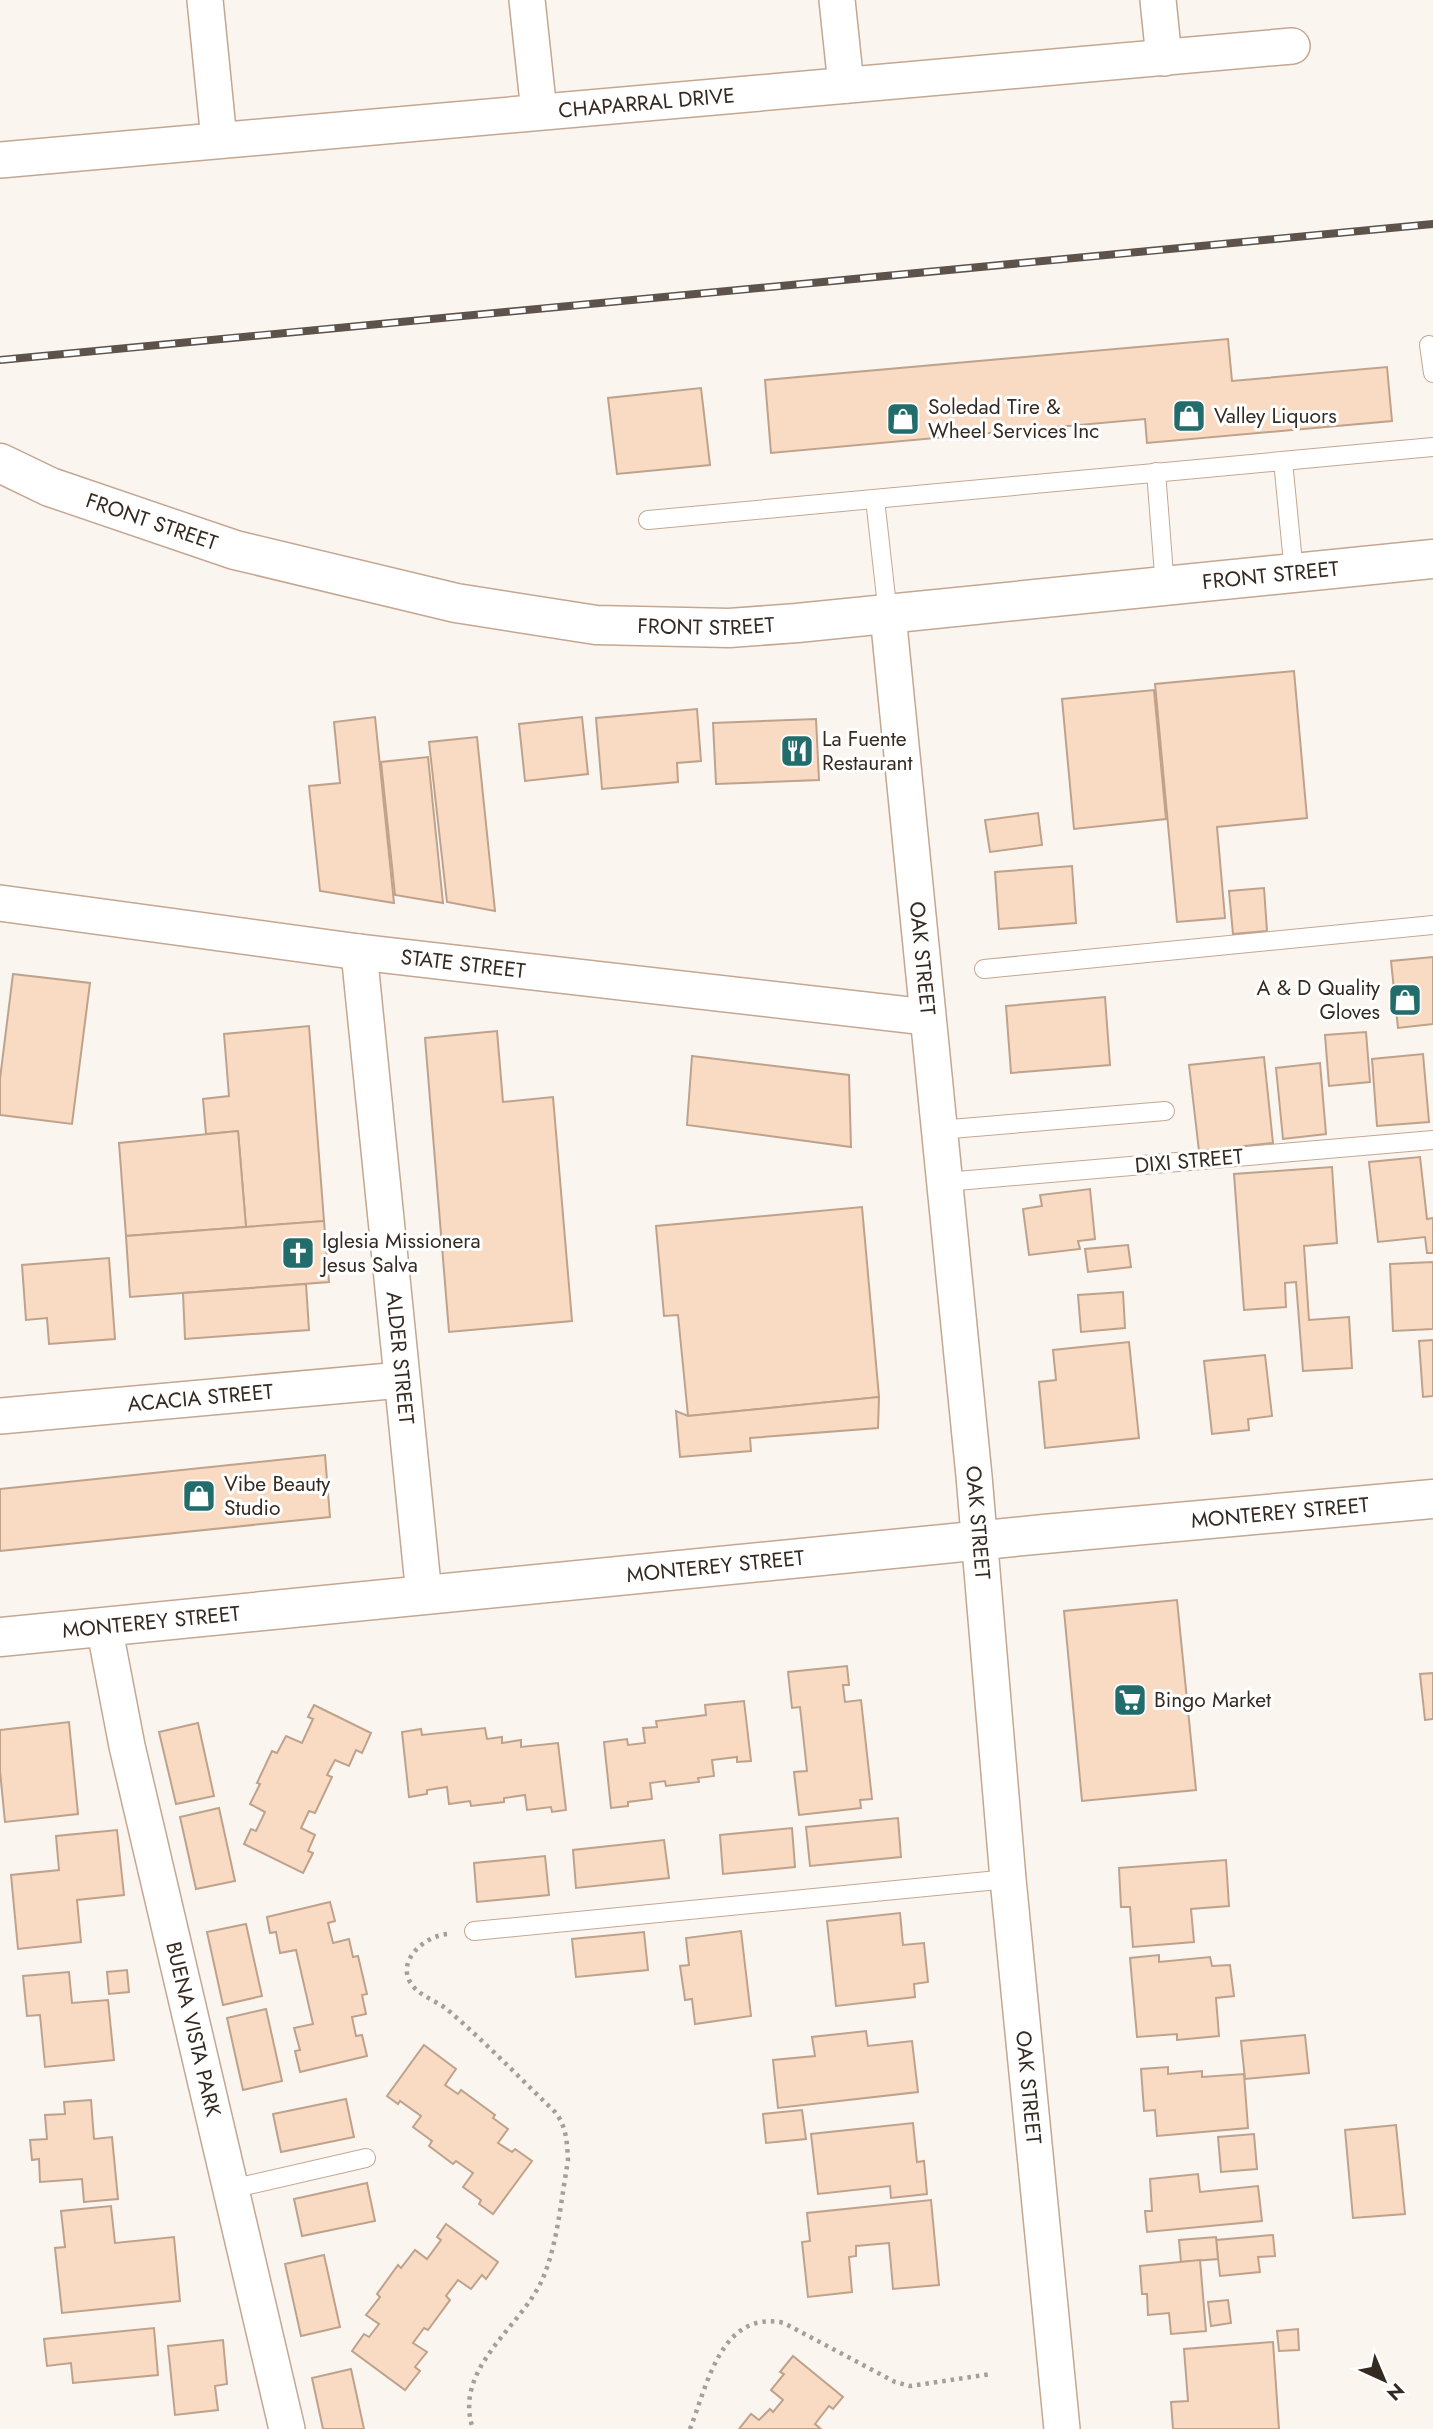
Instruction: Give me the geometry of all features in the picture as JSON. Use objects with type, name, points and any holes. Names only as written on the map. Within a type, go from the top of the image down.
[{"type":"main road","name":"FRONT STREET","points":[[0,463],[50,487],[235,550],[456,603],[609,625],[729,628],[888,615],[1433,559]]},
{"type":"main road","name":"MONTEREY STREET","points":[[0,1637],[1433,1499]]},
{"type":"street","points":[[205,0],[219,140]]},
{"type":"street","points":[[527,0],[539,112]]},
{"type":"street","points":[[837,0],[846,85]]},
{"type":"street","points":[[1158,0],[1164,58]]},
{"type":"street","name":"CHAPARRAL DRIVE","points":[[0,160],[1292,46]]},
{"type":"street","name":"OAK STREET","points":[[888,615],[980,1541],[1008,1879],[1062,2429]]},
{"type":"street","name":"STATE STREET","points":[[0,903],[359,952],[926,1017]]},
{"type":"street","name":"ALDER STREET","points":[[359,952],[424,1595]]},
{"type":"street","name":"ACACIA STREET","points":[[0,1416],[401,1380]]},
{"type":"street","name":"BUENA VISTA PARK","points":[[104,1626],[127,1746],[288,2429]]},
{"type":"lane","points":[[1429,345],[1433,373]]},
{"type":"lane","points":[[648,520],[1433,447]]},
{"type":"lane","points":[[1283,461],[1294,573]]},
{"type":"lane","points":[[1156,472],[1165,587]]},
{"type":"lane","points":[[875,499],[888,615]]},
{"type":"lane","points":[[984,969],[1433,925]]},
{"type":"lane","points":[[939,1130],[1165,1111]]},
{"type":"lane","name":"DIXI STREET","points":[[945,1182],[1433,1140]]},
{"type":"lane","points":[[474,1931],[1008,1879]]},
{"type":"lane","points":[[231,2189],[366,2158]]},
{"type":"path","points":[[473,2429],[469,2401],[474,2382],[488,2354],[532,2297],[549,2260],[568,2161],[563,2122],[555,2112],[452,2013],[417,1990],[409,1980],[408,1959],[418,1948],[440,1935],[474,1931]]},
{"type":"path","points":[[690,2429],[721,2350],[733,2336],[753,2323],[770,2319],[784,2323],[888,2378],[910,2386],[991,2374]]},
{"type":"building","points":[[1228,339],[1232,381],[1387,367],[1392,421],[1147,443],[1145,419],[771,453],[765,380]]},
{"type":"building","points":[[701,388],[710,465],[617,474],[608,398]]},
{"type":"building","points":[[1294,671],[1307,818],[1217,827],[1225,918],[1177,922],[1155,684]]},
{"type":"building","points":[[1154,690],[1166,819],[1074,829],[1062,699]]},
{"type":"building","points":[[697,709],[701,761],[677,763],[678,782],[602,789],[596,718]]},
{"type":"building","points":[[375,717],[394,903],[320,891],[309,786],[340,783],[334,722]]},
{"type":"building","points":[[582,717],[588,774],[525,781],[519,724]]},
{"type":"building","points":[[816,719],[819,780],[716,784],[713,723]]},
{"type":"building","points":[[477,737],[495,911],[447,902],[429,742]]},
{"type":"building","points":[[428,757],[443,903],[395,895],[381,762]]},
{"type":"building","points":[[1038,813],[1042,845],[990,852],[985,820]]},
{"type":"building","points":[[1072,866],[1076,923],[999,929],[995,872]]},
{"type":"building","points":[[1264,888],[1267,931],[1233,934],[1229,891]]},
{"type":"building","points":[[1433,957],[1433,1024],[1398,1028],[1391,961]]},
{"type":"building","points":[[13,974],[90,983],[72,1124],[0,1115],[0,1079]]},
{"type":"building","points":[[1105,997],[1110,1065],[1011,1073],[1006,1006]]},
{"type":"building","points":[[309,1026],[324,1221],[246,1227],[238,1131],[206,1134],[203,1099],[229,1096],[224,1034]]},
{"type":"building","points":[[497,1031],[503,1102],[553,1097],[572,1321],[449,1332],[425,1038]]},
{"type":"building","points":[[1366,1032],[1370,1082],[1329,1086],[1325,1035]]},
{"type":"building","points":[[1423,1054],[1429,1122],[1377,1126],[1372,1059]]},
{"type":"building","points":[[692,1056],[849,1075],[851,1147],[687,1125]]},
{"type":"building","points":[[1264,1057],[1273,1143],[1199,1151],[1189,1065]]},
{"type":"building","points":[[1320,1063],[1326,1134],[1283,1139],[1276,1068]]},
{"type":"building","points":[[238,1131],[246,1227],[126,1236],[119,1143]]},
{"type":"building","points":[[1420,1157],[1427,1219],[1433,1218],[1433,1253],[1427,1253],[1425,1237],[1378,1242],[1369,1162]]},
{"type":"building","points":[[1332,1167],[1337,1243],[1304,1246],[1309,1320],[1349,1317],[1352,1368],[1303,1371],[1296,1282],[1285,1283],[1286,1307],[1244,1310],[1234,1174]]},
{"type":"building","points":[[1090,1189],[1095,1239],[1078,1241],[1080,1249],[1029,1255],[1023,1209],[1042,1206],[1040,1195]]},
{"type":"building","points":[[862,1207],[879,1397],[688,1416],[678,1315],[664,1316],[656,1226]]},
{"type":"building","points":[[324,1221],[329,1282],[130,1297],[126,1236]]},
{"type":"building","points":[[1128,1245],[1131,1267],[1088,1272],[1085,1249]]},
{"type":"building","points":[[109,1258],[115,1339],[49,1344],[47,1318],[26,1320],[22,1265]]},
{"type":"building","points":[[1433,1262],[1433,1329],[1393,1331],[1390,1264]]},
{"type":"building","points":[[306,1284],[309,1330],[185,1339],[183,1293]]},
{"type":"building","points":[[1123,1292],[1125,1328],[1081,1332],[1078,1295]]},
{"type":"building","points":[[1433,1340],[1433,1396],[1423,1397],[1419,1341]]},
{"type":"building","points":[[1129,1342],[1139,1438],[1045,1448],[1039,1382],[1056,1380],[1053,1350]]},
{"type":"building","points":[[1265,1355],[1272,1416],[1248,1419],[1249,1430],[1212,1434],[1204,1361]]},
{"type":"building","points":[[879,1397],[878,1428],[750,1438],[751,1451],[680,1457],[676,1411],[688,1416]]},
{"type":"building","points":[[325,1455],[330,1517],[0,1551],[0,1489]]},
{"type":"building","name":"Bingo Market","points":[[1177,1600],[1196,1790],[1082,1801],[1064,1611]]},
{"type":"building","points":[[847,1666],[849,1685],[843,1685],[845,1702],[861,1700],[872,1799],[860,1800],[861,1808],[799,1815],[794,1772],[807,1771],[800,1707],[792,1708],[788,1672]]},
{"type":"building","points":[[1433,1673],[1433,1719],[1425,1720],[1420,1674]]},
{"type":"building","points":[[744,1701],[751,1761],[737,1762],[737,1757],[712,1760],[714,1776],[698,1778],[699,1782],[666,1786],[665,1781],[650,1783],[652,1799],[628,1802],[628,1806],[611,1808],[604,1742],[627,1739],[628,1745],[645,1743],[643,1728],[657,1727],[656,1721],[706,1715],[705,1705]]},
{"type":"building","points":[[314,1705],[371,1733],[362,1753],[356,1750],[349,1766],[335,1760],[327,1775],[332,1777],[315,1813],[309,1811],[301,1828],[315,1835],[308,1851],[313,1853],[303,1873],[244,1844],[251,1829],[256,1831],[265,1812],[250,1804],[272,1751],[277,1753],[286,1736],[302,1743],[313,1719],[308,1717]]},
{"type":"building","points":[[69,1722],[78,1814],[5,1822],[0,1771],[0,1730]]},
{"type":"building","points":[[198,1723],[214,1796],[176,1804],[159,1732]]},
{"type":"building","points":[[485,1728],[487,1739],[502,1737],[502,1743],[521,1740],[521,1747],[558,1743],[566,1810],[552,1812],[551,1807],[527,1810],[525,1795],[504,1798],[504,1802],[471,1806],[470,1801],[449,1804],[447,1787],[427,1790],[427,1794],[409,1797],[402,1732],[421,1729],[422,1735]]},
{"type":"building","points":[[219,1808],[235,1881],[196,1889],[180,1817]]},
{"type":"building","points":[[898,1818],[901,1857],[810,1866],[806,1827]]},
{"type":"building","points":[[792,1828],[795,1867],[723,1874],[720,1835]]},
{"type":"building","points":[[117,1830],[124,1895],[77,1900],[81,1942],[18,1949],[11,1875],[59,1870],[56,1836]]},
{"type":"building","points":[[664,1840],[669,1878],[576,1888],[573,1850]]},
{"type":"building","points":[[545,1856],[549,1895],[477,1902],[474,1863]]},
{"type":"building","points":[[1226,1860],[1229,1906],[1191,1909],[1194,1942],[1133,1947],[1130,1907],[1121,1907],[1119,1868]]},
{"type":"building","points":[[330,1902],[335,1921],[328,1923],[333,1943],[349,1939],[353,1957],[358,1956],[367,1994],[362,1995],[366,2014],[352,2017],[356,2036],[362,2035],[367,2056],[300,2072],[295,2051],[300,2050],[294,2028],[313,2024],[296,1950],[280,1953],[276,1932],[270,1933],[267,1917]]},
{"type":"building","points":[[900,1913],[903,1945],[924,1943],[928,1982],[914,1984],[915,1997],[836,2006],[827,1921]]},
{"type":"building","points":[[246,1924],[262,1996],[223,2005],[207,1932]]},
{"type":"building","points":[[741,1931],[751,2016],[695,2024],[692,1999],[685,2000],[680,1966],[689,1965],[686,1938]]},
{"type":"building","points":[[644,1932],[648,1970],[576,1977],[572,1939]]},
{"type":"building","points":[[1159,1955],[1159,1962],[1210,1957],[1212,1966],[1230,1965],[1234,1996],[1216,1998],[1219,2036],[1177,2040],[1177,2034],[1137,2037],[1130,1958]]},
{"type":"building","points":[[127,1970],[129,1992],[109,1994],[107,1972]]},
{"type":"building","points":[[69,1972],[72,2003],[108,2000],[114,2060],[45,2067],[40,2015],[27,2016],[23,1976]]},
{"type":"building","points":[[266,2009],[282,2081],[243,2090],[227,2018]]},
{"type":"building","points":[[866,2031],[868,2046],[912,2041],[918,2092],[778,2108],[773,2060],[815,2056],[812,2037]]},
{"type":"building","points":[[1305,2035],[1309,2073],[1245,2079],[1241,2041]]},
{"type":"building","points":[[424,2045],[456,2069],[445,2085],[458,2094],[461,2090],[495,2115],[493,2118],[508,2129],[498,2143],[512,2152],[515,2149],[532,2161],[493,2214],[479,2204],[481,2200],[463,2187],[473,2173],[456,2161],[453,2164],[429,2146],[432,2141],[413,2127],[421,2116],[400,2101],[398,2104],[387,2096]]},
{"type":"building","points":[[1168,2067],[1168,2074],[1202,2071],[1202,2077],[1244,2074],[1248,2128],[1157,2136],[1155,2110],[1144,2111],[1141,2069]]},
{"type":"building","points":[[346,2099],[354,2137],[281,2152],[273,2114]]},
{"type":"building","points":[[91,2100],[94,2139],[112,2137],[118,2199],[84,2202],[82,2179],[40,2182],[39,2159],[32,2160],[30,2140],[47,2139],[45,2115],[65,2114],[64,2102]]},
{"type":"building","points":[[802,2110],[806,2139],[766,2143],[763,2114]]},
{"type":"building","points":[[913,2123],[917,2162],[924,2161],[927,2194],[891,2198],[890,2186],[818,2194],[811,2134]]},
{"type":"building","points":[[1396,2125],[1405,2214],[1353,2218],[1345,2130]]},
{"type":"building","points":[[1254,2134],[1257,2169],[1221,2172],[1218,2137]]},
{"type":"building","points":[[1198,2174],[1200,2192],[1258,2186],[1262,2221],[1147,2232],[1145,2211],[1152,2211],[1150,2179]]},
{"type":"building","points":[[367,2183],[375,2221],[302,2236],[294,2199]]},
{"type":"building","points":[[931,2200],[939,2285],[893,2289],[889,2243],[856,2246],[856,2256],[849,2257],[852,2292],[808,2297],[802,2242],[810,2241],[807,2213]]},
{"type":"building","points":[[111,2206],[115,2243],[174,2237],[180,2301],[62,2313],[55,2248],[65,2247],[61,2211]]},
{"type":"building","points":[[446,2224],[498,2262],[486,2279],[482,2275],[471,2289],[458,2280],[446,2296],[450,2300],[428,2330],[424,2328],[413,2343],[427,2352],[415,2367],[420,2371],[405,2390],[352,2351],[364,2334],[369,2337],[379,2324],[366,2315],[398,2265],[401,2268],[415,2250],[427,2259],[441,2240],[437,2237]]},
{"type":"building","points":[[1273,2235],[1275,2256],[1258,2257],[1260,2272],[1220,2276],[1216,2240]]},
{"type":"building","points":[[1216,2237],[1218,2259],[1181,2262],[1179,2240]]},
{"type":"building","points":[[324,2255],[340,2327],[301,2336],[285,2264]]},
{"type":"building","points":[[1200,2260],[1206,2331],[1171,2334],[1169,2313],[1148,2315],[1147,2294],[1142,2294],[1140,2266]]},
{"type":"building","points":[[1228,2300],[1231,2323],[1211,2326],[1208,2302]]},
{"type":"building","points":[[154,2328],[158,2375],[73,2383],[71,2363],[47,2366],[44,2339]]},
{"type":"building","points":[[1298,2329],[1299,2350],[1279,2351],[1277,2331]]},
{"type":"building","points":[[223,2340],[227,2384],[215,2386],[218,2410],[175,2415],[168,2346]]},
{"type":"building","points":[[1273,2342],[1279,2429],[1173,2429],[1171,2402],[1188,2401],[1184,2349]]},
{"type":"building","points":[[793,2356],[843,2397],[833,2409],[829,2406],[815,2424],[821,2429],[739,2429],[751,2414],[759,2420],[770,2409],[773,2412],[783,2400],[771,2390],[784,2374],[780,2372]]},
{"type":"building","points":[[351,2369],[364,2429],[323,2429],[312,2378]]},
{"type":"railway","points":[[0,360],[1433,224]]},
{"type":"place","name":"Valley Liquors","points":[[1189,416]]},
{"type":"place","name":"Soledad Tire & Wheel Services Inc","points":[[903,419]]},
{"type":"place","name":"La Fuente Restaurant","points":[[797,751]]},
{"type":"place","name":"A & D Quality Gloves","points":[[1405,1000]]},
{"type":"place","name":"Iglesia Missionera Jesus Salva","points":[[298,1253]]},
{"type":"place","name":"Vibe Beauty Studio","points":[[199,1496]]},
{"type":"place","name":"Bingo Market","points":[[1130,1700]]}]
